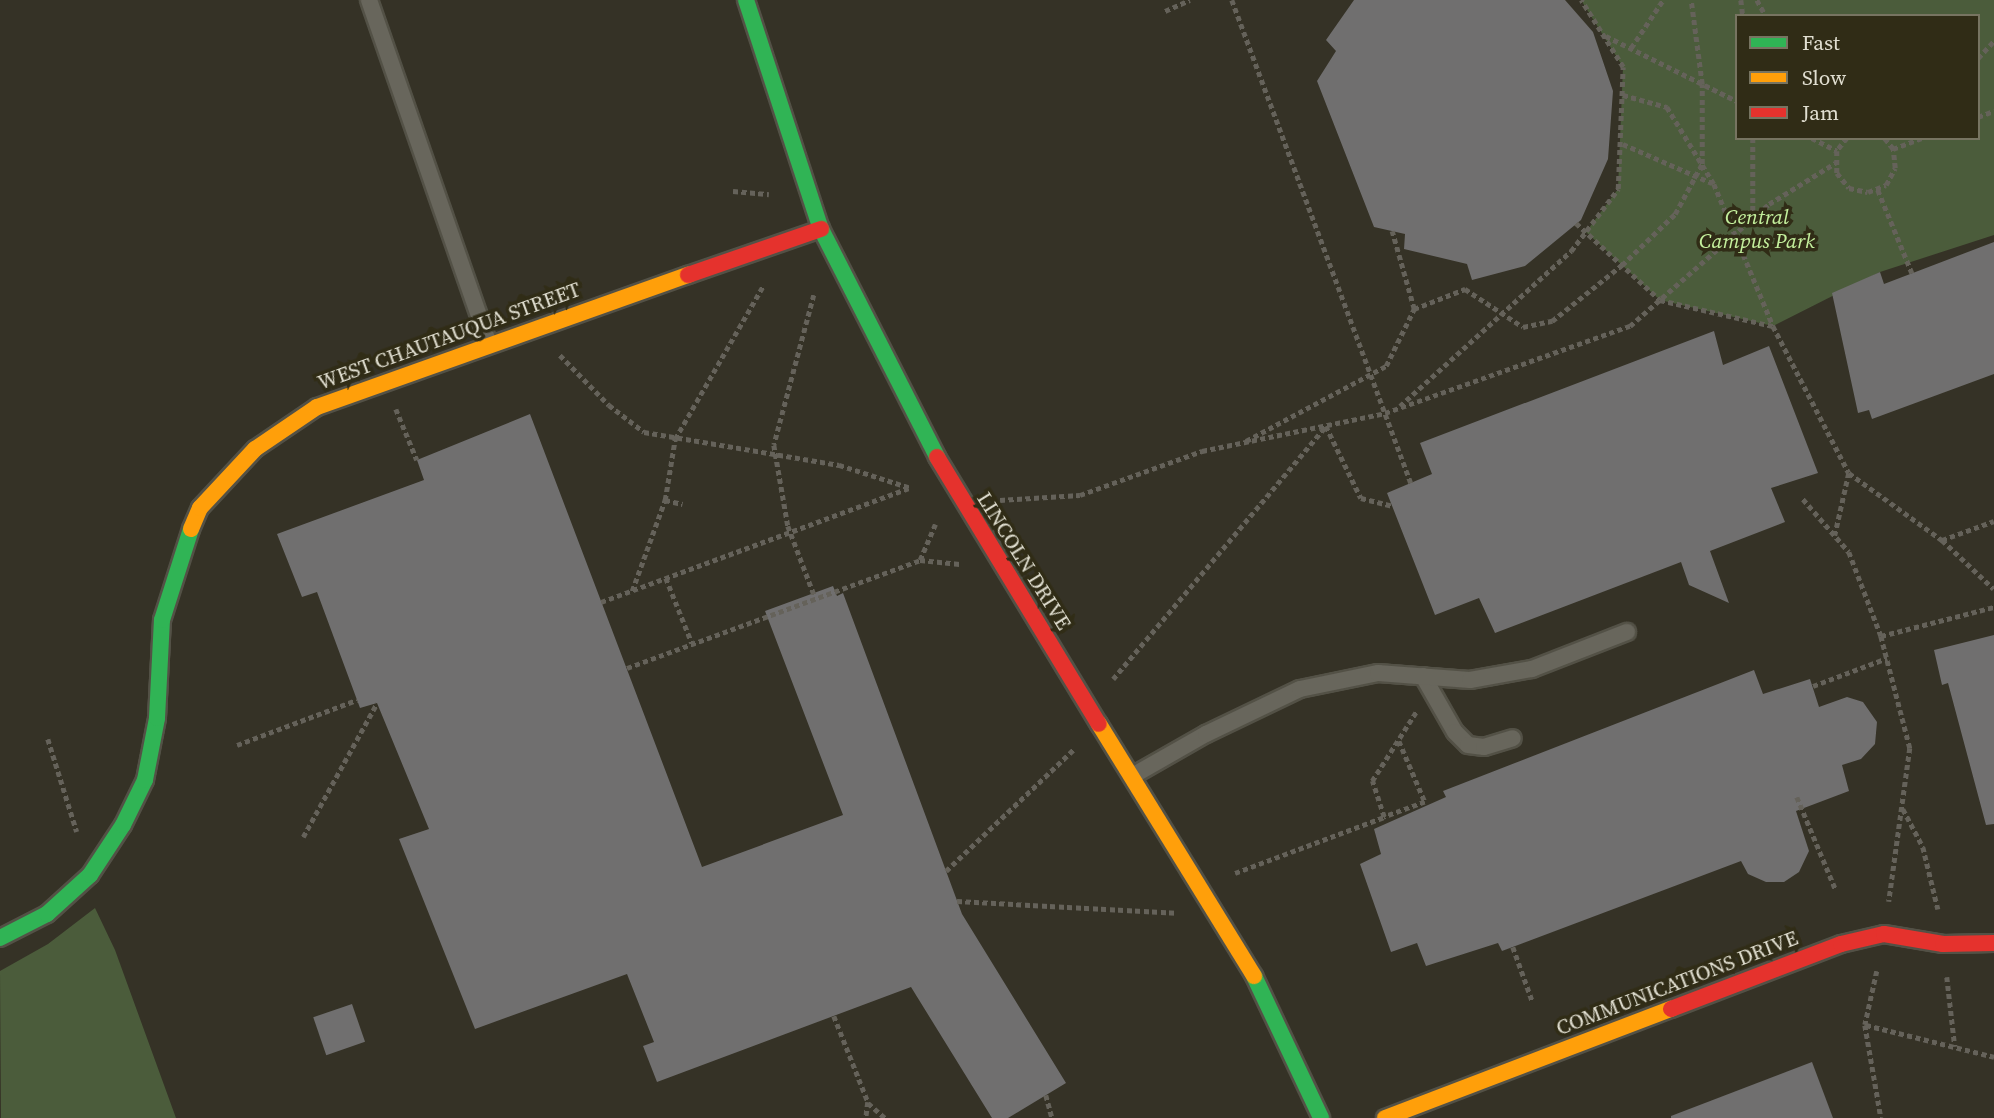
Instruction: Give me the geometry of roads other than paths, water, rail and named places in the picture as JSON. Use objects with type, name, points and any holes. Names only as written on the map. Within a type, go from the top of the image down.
[{"type":"street","name":"LINCOLN DRIVE","points":[[746,0],[821,229],[892,376],[968,513],[1134,775],[1240,949],[1276,1016],[1321,1118]]},
{"type":"street","name":"WEST CHAUTAUQUA STREET","points":[[0,938],[47,915],[90,875],[106,855],[145,780],[157,719],[162,620],[178,560],[200,508],[255,449],[317,407],[488,341],[821,229]]},
{"type":"street","name":"COMMUNICATIONS DRIVE","points":[[1385,1118],[1841,944],[1884,934],[1943,944],[1994,943]]},
{"type":"lane","points":[[369,0],[488,341]]},
{"type":"lane","points":[[1134,775],[1206,734],[1300,689],[1378,673],[1427,683],[1470,680],[1532,668],[1627,632]]},
{"type":"lane","points":[[1427,683],[1455,732],[1468,745],[1484,747],[1513,738]]},
{"type":"park label","name":"Central Campus Park","points":[[1757,229]]}]
